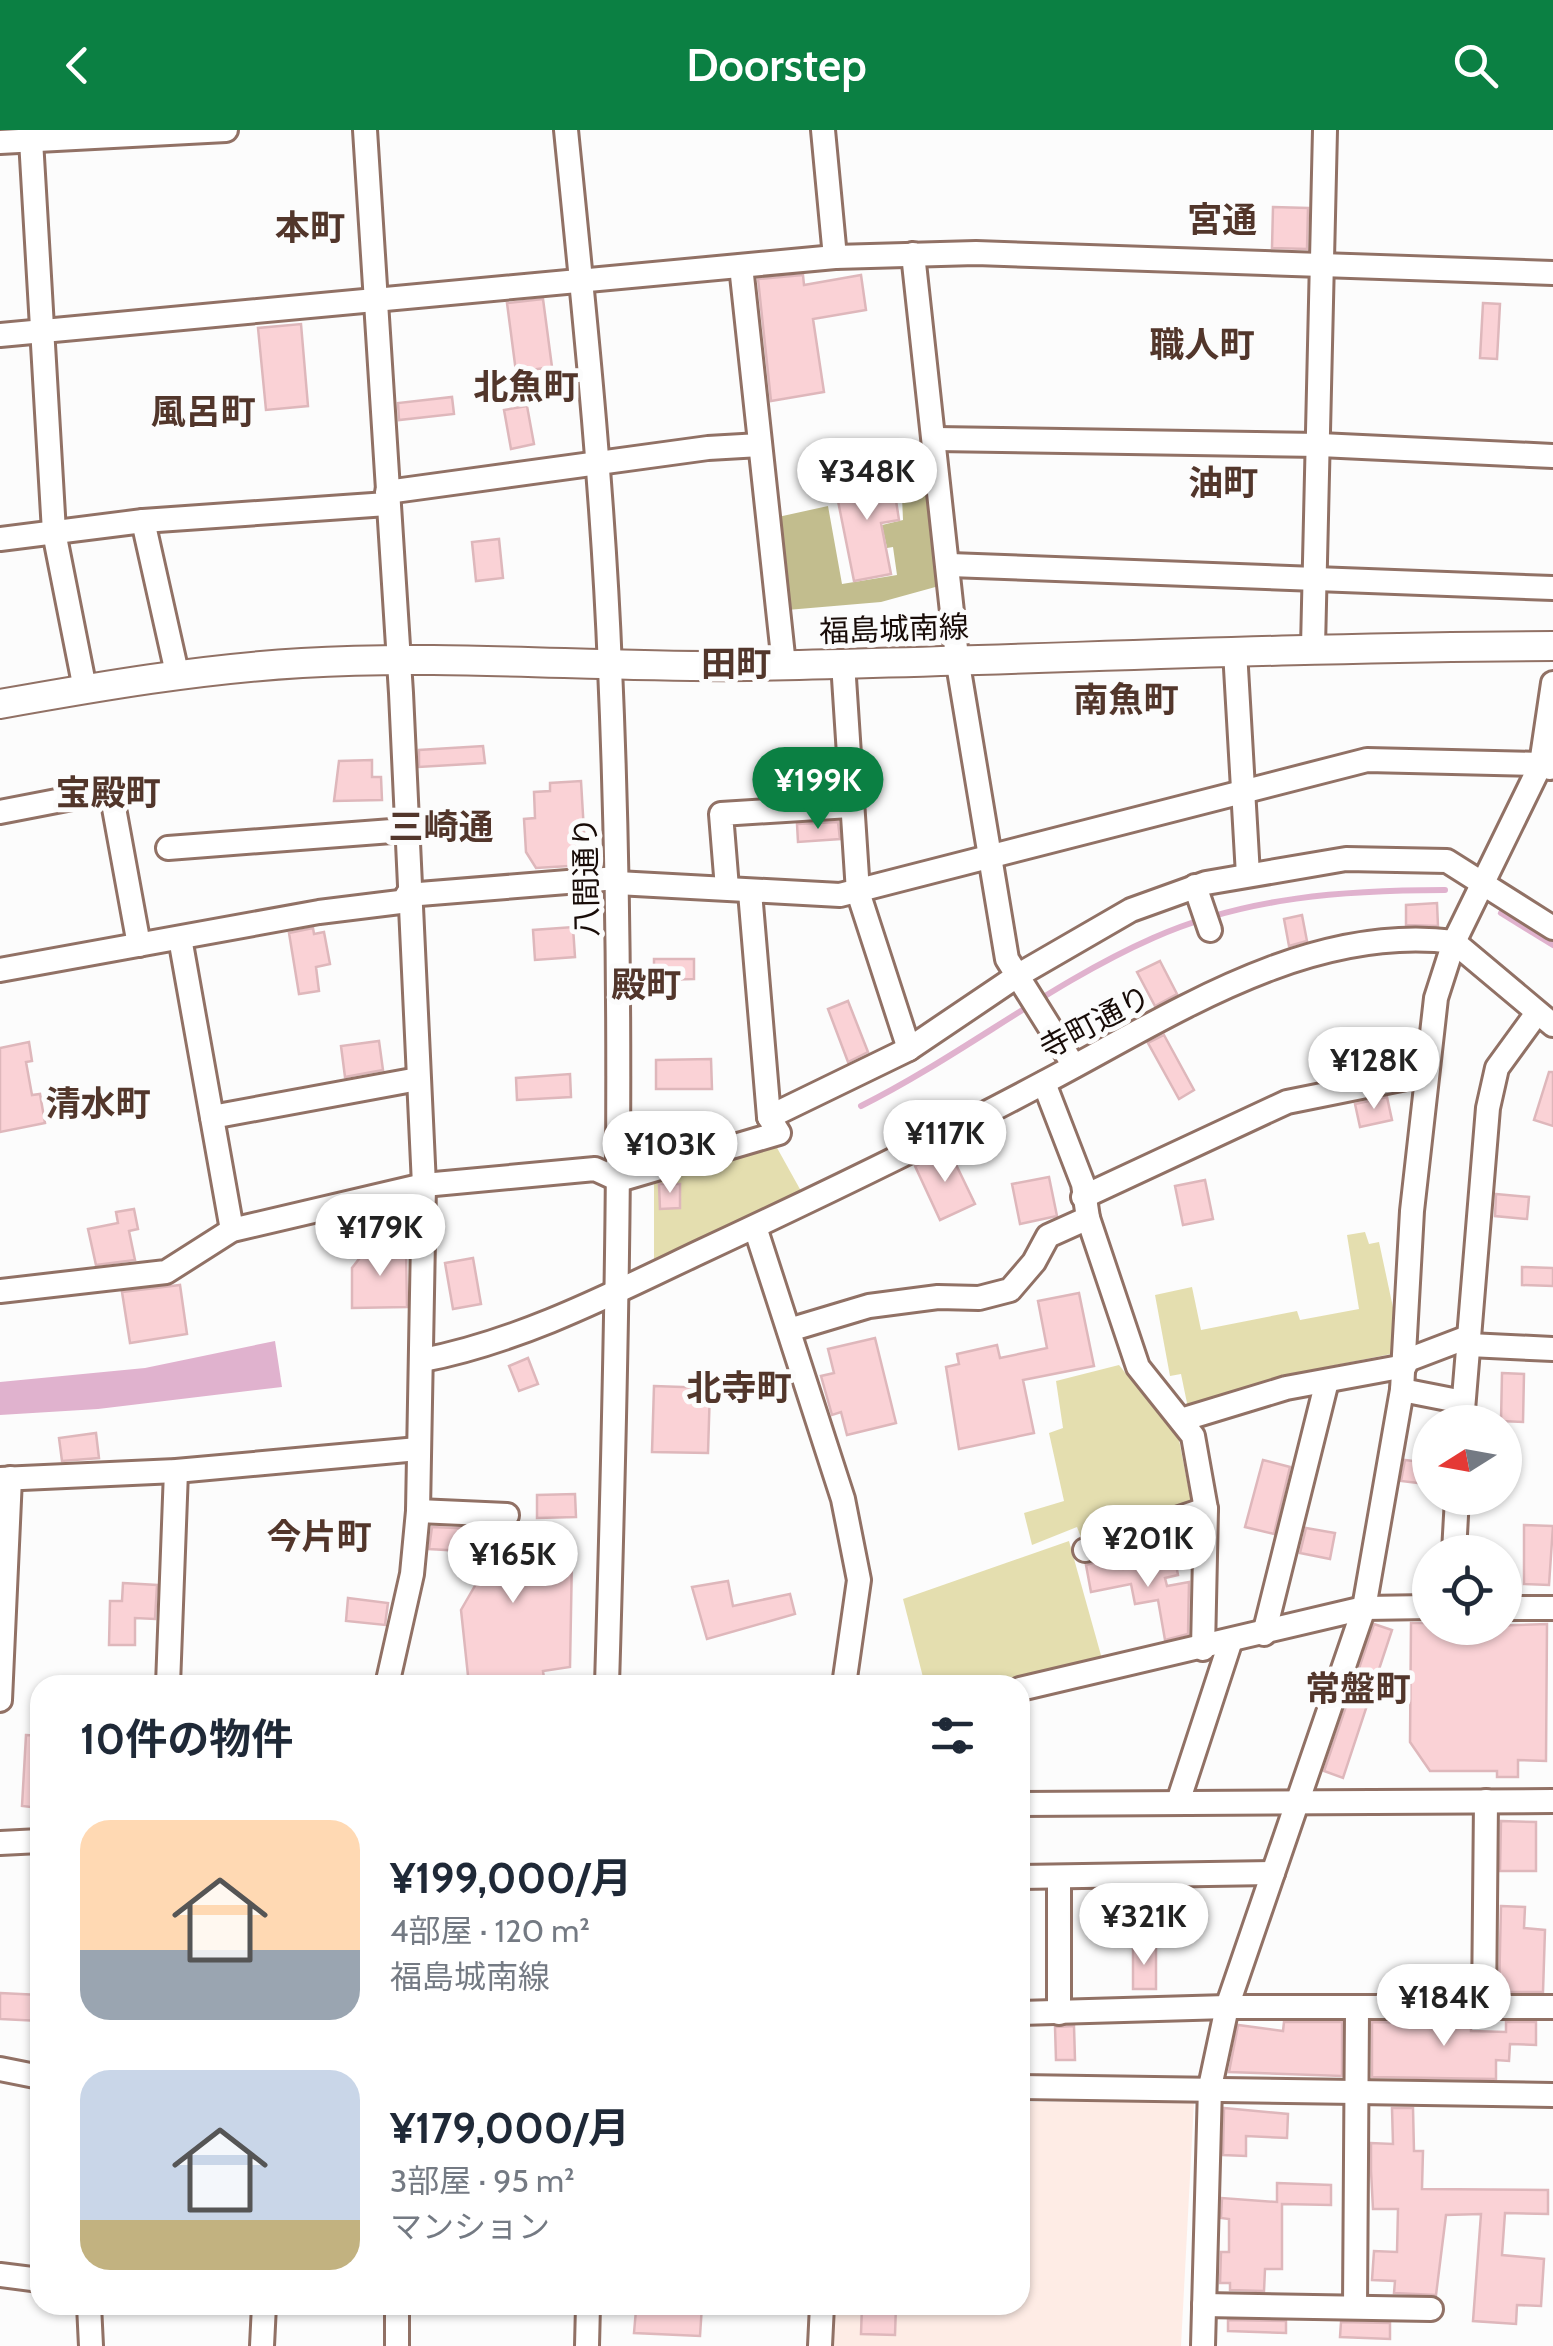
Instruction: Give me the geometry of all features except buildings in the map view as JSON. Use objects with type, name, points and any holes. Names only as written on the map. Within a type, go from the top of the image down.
[{"type":"main road","name":"福島城南線","points":[[0,704],[177,673],[396,661],[610,668],[1312,647],[1553,646]]},
{"type":"street","points":[[0,142],[226,130]]},
{"type":"street","points":[[364,130],[424,1185],[418,1510],[412,1574],[388,1675]]},
{"type":"street","name":"八間通り","points":[[566,130],[599,464],[617,880],[618,1291],[607,1675]]},
{"type":"street","points":[[823,130],[835,257]]},
{"type":"street","points":[[1312,647],[1325,130]]},
{"type":"street","points":[[31,140],[54,532],[85,688]]},
{"type":"street","points":[[913,254],[958,658],[1007,959],[1074,1066]]},
{"type":"street","points":[[0,335],[835,257],[913,254],[1553,273]]},
{"type":"street","points":[[741,266],[784,665]]},
{"type":"street","points":[[936,440],[1320,445],[1553,456]]},
{"type":"street","points":[[0,540],[387,498],[599,464],[760,445]]},
{"type":"street","points":[[143,522],[177,673]]},
{"type":"street","points":[[950,565],[1314,582],[1553,588]]},
{"type":"street","points":[[1234,651],[1248,875]]},
{"type":"street","points":[[842,663],[858,892],[909,1049]]},
{"type":"street","points":[[1203,2346],[1210,2087],[1227,2007],[1364,1608],[1402,1390],[1412,1211],[1436,998],[1454,942],[1547,767],[1553,683]]},
{"type":"street","points":[[0,970],[408,898],[617,880],[738,890],[858,892],[1368,760],[1547,767]]},
{"type":"street","points":[[0,812],[98,793],[112,798],[139,945]]},
{"type":"street","points":[[0,1290],[166,1272],[232,1230],[424,1185],[596,1169],[619,1180],[779,1134],[769,1117],[738,890],[720,814],[850,806]]},
{"type":"street","points":[[168,848],[405,830]]},
{"type":"street","points":[[769,1117],[909,1049],[1132,910],[1195,886],[1346,859],[1447,861],[1553,928]]},
{"type":"street","points":[[1195,886],[1207,921]]},
{"type":"street","points":[[180,938],[232,1230]]},
{"type":"street","name":"寺町通り","points":[[423,1360],[465,1352],[618,1291],[1044,1083],[1250,975],[1353,946],[1416,938],[1454,942]]},
{"type":"street","points":[[1454,942],[1545,1019],[1497,1068],[1488,1108],[1463,1405]]},
{"type":"street","points":[[789,1330],[869,1306],[938,1297],[980,1298],[1010,1290],[1034,1262],[1048,1236],[1086,1208],[1287,1102],[1426,1074]]},
{"type":"street","points":[[212,1117],[418,1079]]},
{"type":"street","points":[[1044,1083],[1083,1184],[1086,1208],[1138,1368],[1193,1436],[1206,1509],[1203,1649]]},
{"type":"street","points":[[754,1227],[843,1499],[859,1580],[845,1675]]},
{"type":"street","points":[[1181,1420],[1286,1388],[1405,1363],[1468,1341],[1553,1349]]},
{"type":"street","points":[[1264,1634],[1327,1381]]},
{"type":"street","points":[[1402,1390],[1444,1405]]},
{"type":"street","points":[[0,1700],[5,1479],[176,1471],[418,1449]]},
{"type":"street","points":[[168,1675],[176,1471]]},
{"type":"street","points":[[1085,1550],[1206,1509]]},
{"type":"street","points":[[418,1510],[507,1515]]},
{"type":"street","points":[[1030,1688],[1364,1608],[1412,1607]]},
{"type":"street","points":[[1522,1608],[1553,1608]]},
{"type":"street","points":[[1178,1802],[1230,1642]]},
{"type":"street","points":[[1484,2008],[1486,1800]]},
{"type":"street","points":[[1030,1804],[1553,1801]]},
{"type":"street","points":[[0,1843],[30,1841]]},
{"type":"street","points":[[1030,1877],[1274,1873]]},
{"type":"street","points":[[1058,2013],[1059,1876]]},
{"type":"street","points":[[1030,2013],[1227,2007],[1553,2008]]},
{"type":"street","points":[[1356,2306],[1357,2010]]},
{"type":"street","points":[[0,2069],[30,2075]]},
{"type":"street","points":[[1030,2087],[1356,2088],[1553,2095]]},
{"type":"street","points":[[0,2275],[30,2279]]},
{"type":"street","points":[[1204,2305],[1431,2310]]},
{"type":"street","points":[[90,2315],[92,2346]]},
{"type":"street","points":[[262,2346],[264,2315]]},
{"type":"street","points":[[397,2315],[397,2346]]},
{"type":"street","points":[[587,2346],[588,2315]]},
{"type":"street","points":[[820,2346],[822,2315]]},
{"type":"shaded area","points":[[900,450],[924,452],[939,586],[881,602],[787,610],[778,517],[828,506],[842,584],[897,575],[893,547],[887,548],[882,525],[903,520]]},
{"type":"shaded area","points":[[776,1146],[801,1191],[654,1260],[654,1181]]},
{"type":"shaded area","points":[[1365,1232],[1369,1244],[1379,1242],[1401,1345],[1396,1353],[1281,1376],[1188,1408],[1181,1374],[1170,1376],[1155,1295],[1192,1287],[1201,1330],[1297,1311],[1300,1320],[1359,1309],[1347,1235]]},
{"type":"shaded area","points":[[275,1341],[282,1387],[98,1409],[0,1415],[0,1382],[145,1368]]},
{"type":"shaded area","points":[[1119,1365],[1179,1440],[1192,1506],[1082,1540],[1077,1527],[1032,1545],[1024,1513],[1064,1501],[1049,1433],[1063,1428],[1056,1381]]},
{"type":"shaded area","points":[[1069,1541],[1104,1666],[1030,1683],[1030,1675],[922,1675],[903,1599]]},
{"type":"shaded area","points":[[1030,2102],[1194,2102],[1181,2346],[833,2346],[835,2315],[1030,2315]]},
{"type":"waterway","points":[[861,1106],[1078,976],[1188,924],[1260,905],[1333,894],[1445,890]]},
{"type":"waterway","points":[[1501,913],[1553,945]]},
{"type":"district","name":"宮通","points":[[1222,219]]},
{"type":"district","name":"本町","points":[[310,227]]},
{"type":"district","name":"職人町","points":[[1202,344]]},
{"type":"district","name":"北魚町","points":[[526,386]]},
{"type":"district","name":"風呂町","points":[[203,411]]},
{"type":"district","name":"油町","points":[[1223,482]]},
{"type":"district","name":"田町","points":[[736,663]]},
{"type":"district","name":"南魚町","points":[[1126,699]]},
{"type":"district","name":"宝殿町","points":[[108,792]]},
{"type":"district","name":"三崎通","points":[[441,826]]},
{"type":"district","name":"殿町","points":[[646,984]]},
{"type":"district","name":"清水町","points":[[98,1103]]},
{"type":"district","name":"北寺町","points":[[739,1387]]},
{"type":"district","name":"今片町","points":[[319,1536]]},
{"type":"district","name":"常盤町","points":[[1358,1688]]}]
